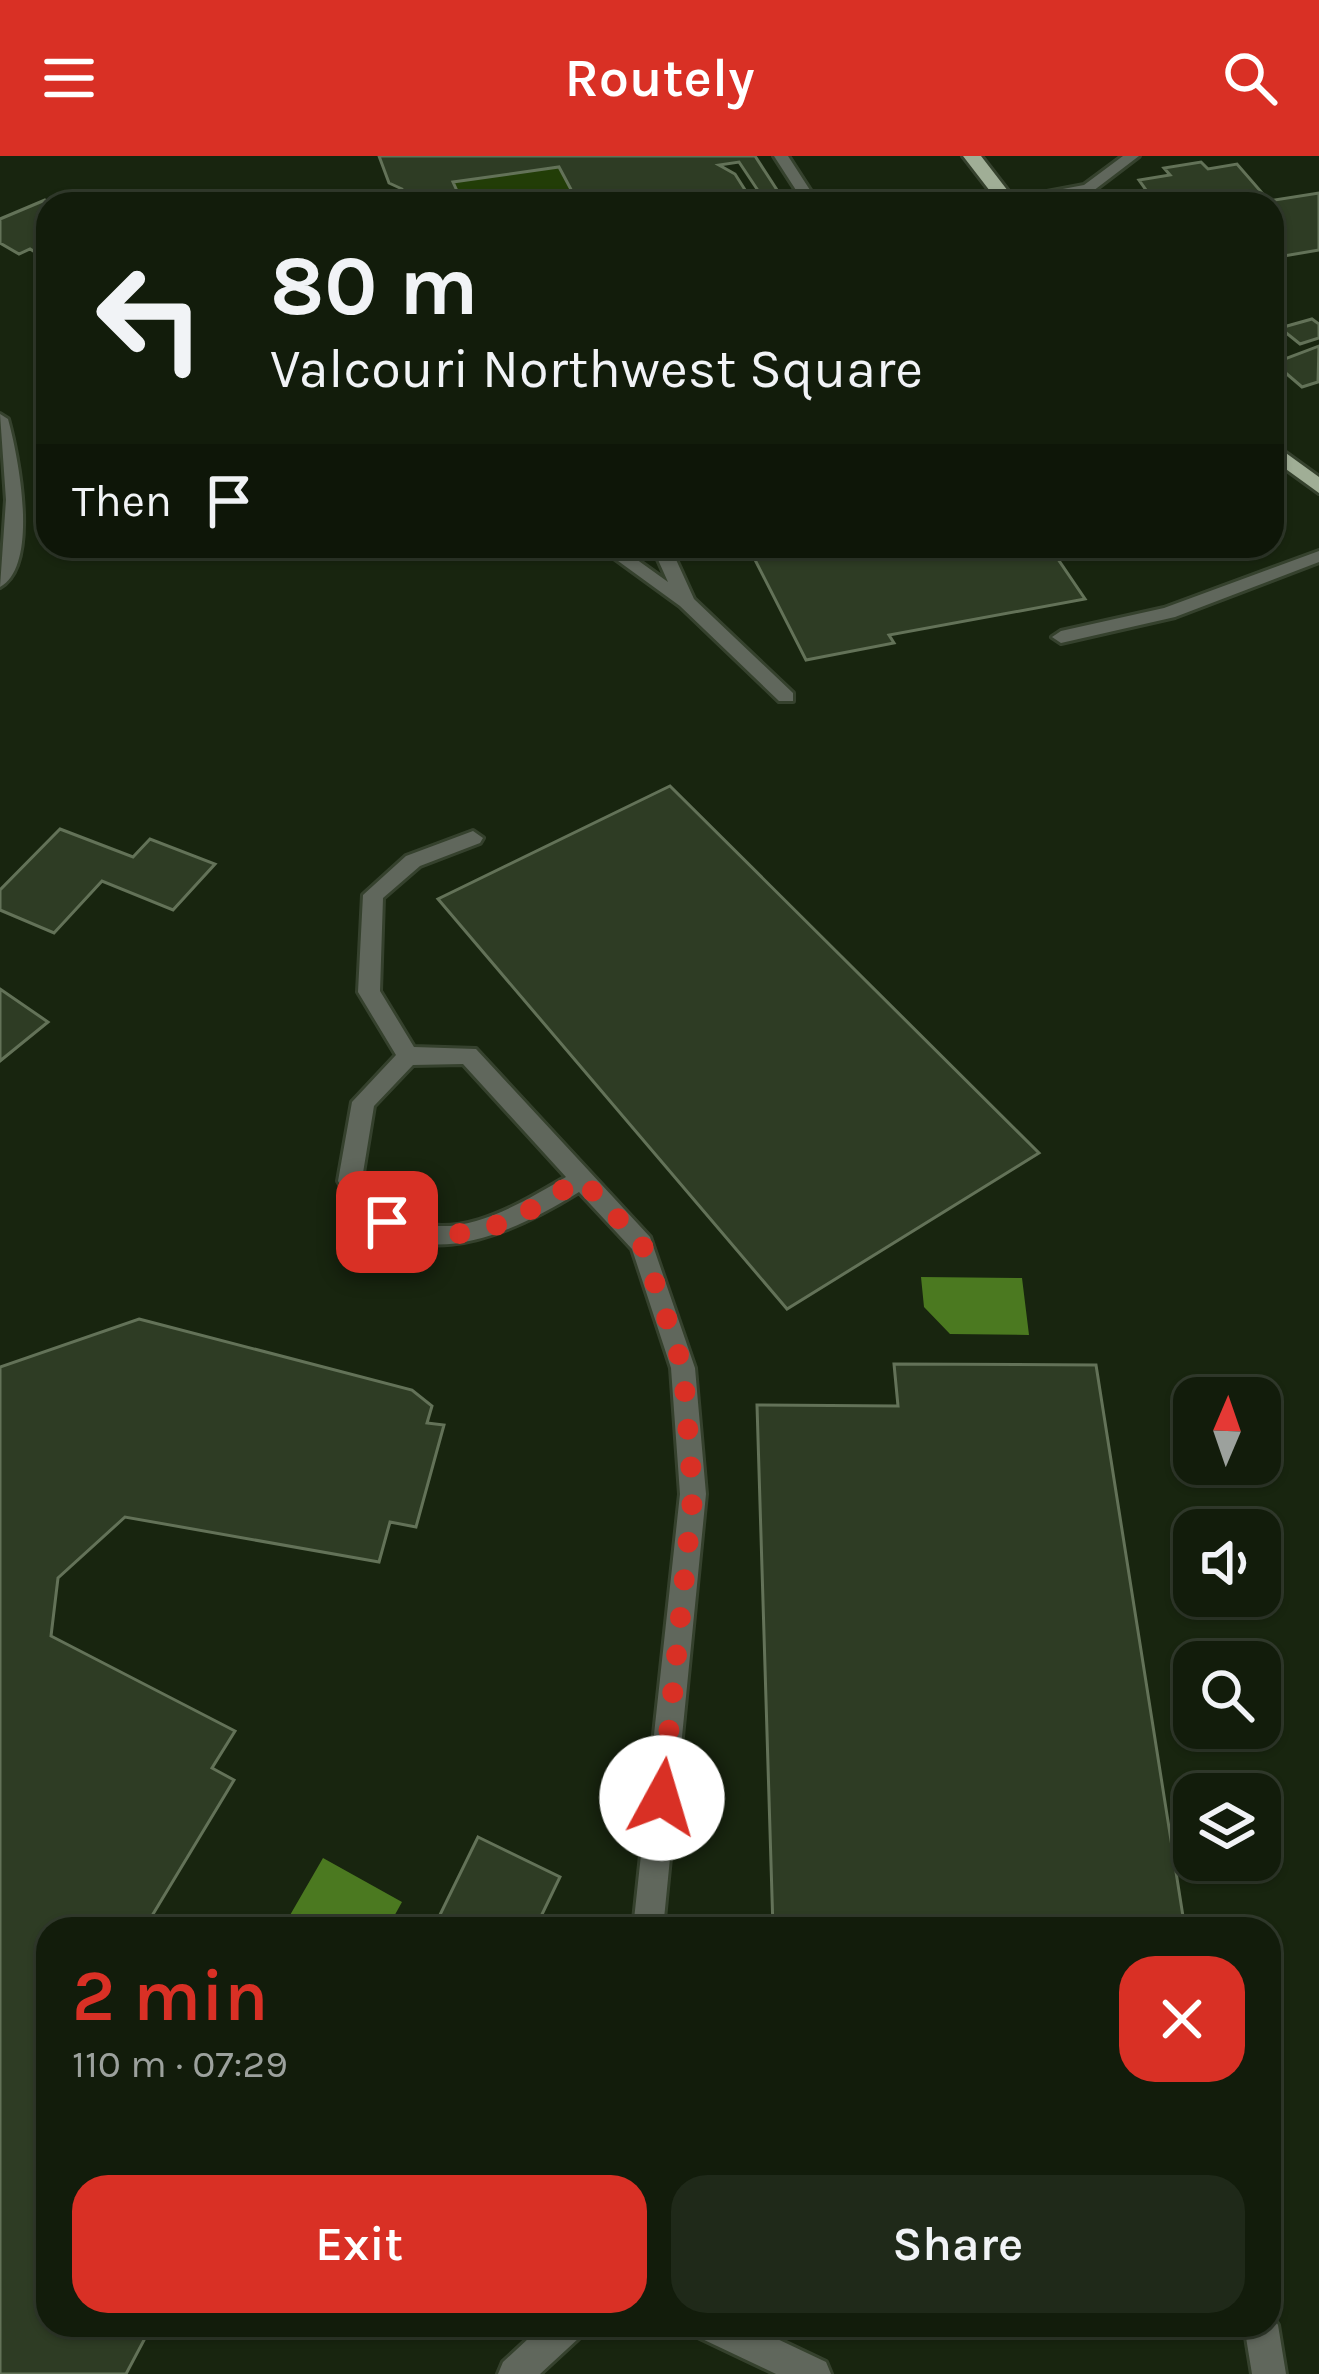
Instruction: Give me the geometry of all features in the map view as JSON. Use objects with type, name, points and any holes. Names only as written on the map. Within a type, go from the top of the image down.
[{"type":"main road","points":[[972,156],[995,192]]},
{"type":"main road","points":[[1284,459],[1319,487]]},
{"type":"street","points":[[781,156],[804,192]]},
{"type":"street","points":[[1065,192],[1088,188],[1132,156]]},
{"type":"street","points":[[0,419],[14,486],[13,530],[0,581]]},
{"type":"street","points":[[1061,637],[1169,614],[1319,556]]},
{"type":"street","points":[[623,558],[686,602],[786,697]]},
{"type":"street","points":[[666,558],[686,602]]},
{"type":"street","points":[[408,1056],[369,992],[374,895],[413,861],[473,838]]},
{"type":"street","points":[[581,1179],[510,1222],[440,1238],[387,1222],[350,1181],[363,1102],[408,1056],[468,1055],[642,1244],[683,1368],[693,1494],[649,1917]]},
{"type":"street","points":[[515,2374],[555,2337]]},
{"type":"street","points":[[735,2337],[814,2374]]},
{"type":"street","points":[[1264,2337],[1270,2374]]},
{"type":"shaded area","points":[[559,167],[572,192],[403,192]]},
{"type":"shaded area","points":[[921,1277],[1022,1278],[1029,1335],[950,1334],[924,1307]]},
{"type":"shaded area","points":[[323,1858],[402,1902],[394,1917],[289,1917]]},
{"type":"building","points":[[379,156],[755,156],[778,192],[759,192],[739,162],[719,165],[735,174],[746,192],[572,192],[559,167],[453,182],[458,192],[403,192],[389,183]]},
{"type":"building","points":[[1201,162],[1208,169],[1237,164],[1261,192],[1148,192],[1139,180],[1170,175],[1164,168]]},
{"type":"building","points":[[1319,193],[1319,250],[1284,256],[1284,199]]},
{"type":"building","points":[[36,204],[36,253],[30,249],[19,254],[0,243],[0,219]]},
{"type":"building","points":[[1312,319],[1319,324],[1319,338],[1300,344],[1284,327]]},
{"type":"building","points":[[1319,346],[1318,382],[1302,387],[1284,372],[1284,359]]},
{"type":"building","points":[[754,558],[1057,558],[1085,599],[889,635],[894,643],[806,660]]},
{"type":"building","points":[[670,786],[1039,1153],[787,1309],[438,899]]},
{"type":"building","points":[[60,829],[133,857],[150,839],[215,864],[173,910],[102,881],[54,933],[0,910],[0,890]]},
{"type":"building","points":[[0,989],[48,1022],[0,1061]]},
{"type":"building","points":[[139,1319],[412,1390],[432,1406],[427,1423],[444,1425],[416,1527],[390,1522],[379,1562],[125,1517],[58,1578],[51,1636],[235,1731],[212,1768],[234,1780],[151,1917],[36,1917],[36,2337],[146,2337],[126,2374],[0,2374],[0,1367]]},
{"type":"building","points":[[894,1364],[1096,1365],[1173,1853],[1173,1881],[1177,1881],[1183,1917],[773,1917],[757,1405],[898,1406]]},
{"type":"building","points":[[478,1837],[560,1877],[541,1917],[439,1917]]},
{"type":"route","points":[[387,1222],[440,1238],[510,1222],[581,1179],[642,1244],[683,1368],[693,1494],[662,1798]]}]
